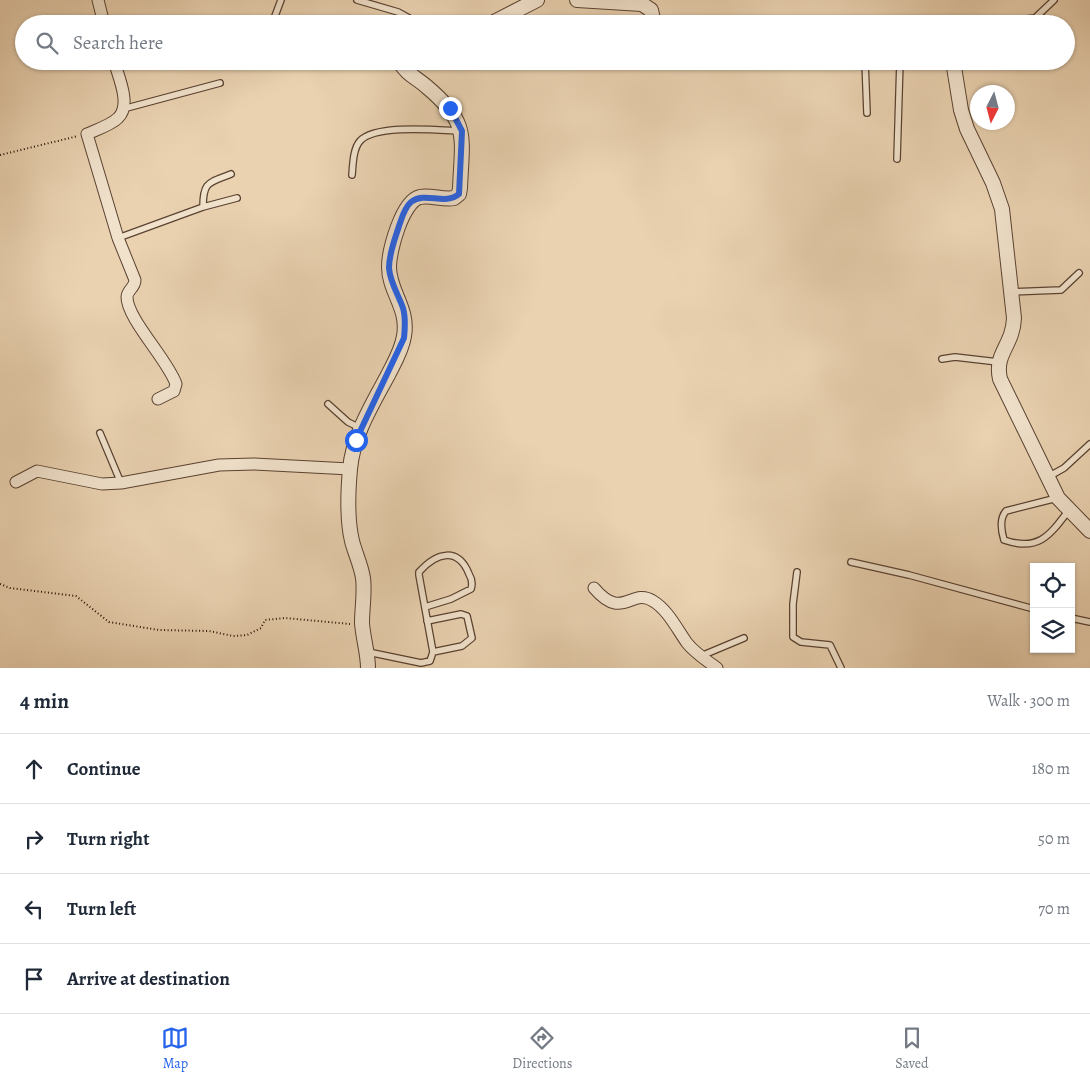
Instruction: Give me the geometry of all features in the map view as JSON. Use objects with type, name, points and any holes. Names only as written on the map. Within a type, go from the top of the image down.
[{"type":"street","points":[[98,0],[102,15]]},
{"type":"street","points":[[508,15],[537,0]]},
{"type":"street","points":[[577,0],[642,4],[651,10],[652,15]]},
{"type":"street","points":[[116,70],[122,90],[123,109],[117,120],[87,134],[118,238],[135,280],[134,286],[128,295],[128,300],[140,328],[169,370],[176,384],[174,391],[158,399]]},
{"type":"street","points":[[368,668],[368,652],[362,625],[363,578],[352,540],[350,469],[360,428],[396,359],[404,338],[406,322],[403,308],[392,282],[389,268],[392,249],[404,212],[410,203],[420,197],[448,199],[459,194],[462,131],[450,108],[406,70]]},
{"type":"street","points":[[953,70],[954,81],[964,120],[993,183],[1002,210],[1013,332],[998,362],[1000,379],[1058,498],[1090,532]]},
{"type":"street","points":[[16,482],[37,471],[102,484],[121,483],[219,465],[254,464],[350,469]]},
{"type":"street","points":[[594,588],[604,600],[614,604],[642,598],[655,602],[689,645],[717,668]]},
{"type":"lane","points":[[275,15],[281,0]]},
{"type":"lane","points":[[358,0],[404,15]]},
{"type":"lane","points":[[1038,15],[1054,0]]},
{"type":"lane","points":[[865,70],[867,113]]},
{"type":"lane","points":[[897,159],[900,70]]},
{"type":"lane","points":[[123,109],[220,83]]},
{"type":"lane","points":[[352,175],[356,149],[359,142],[367,135],[404,130],[462,131]]},
{"type":"lane","points":[[203,207],[204,188],[207,184],[231,174]]},
{"type":"lane","points":[[118,238],[203,207],[237,198]]},
{"type":"lane","points":[[1010,292],[1061,290],[1079,273]]},
{"type":"lane","points":[[942,359],[955,357],[998,362]]},
{"type":"lane","points":[[328,404],[348,422],[360,428]]},
{"type":"lane","points":[[100,433],[121,483]]},
{"type":"lane","points":[[1048,476],[1064,468],[1090,444]]},
{"type":"lane","points":[[1058,498],[1006,511],[1002,516],[1001,523],[1004,540],[1032,542],[1044,540],[1069,510]]},
{"type":"lane","points":[[368,652],[426,663],[430,661],[434,652],[427,621],[425,607],[420,572],[442,557],[450,554],[458,557],[465,564],[472,580],[471,589],[451,599],[425,607]]},
{"type":"lane","points":[[851,562],[909,575],[1030,608]]},
{"type":"lane","points":[[797,572],[793,604],[792,637],[802,642],[830,645],[841,668]]},
{"type":"lane","points":[[427,621],[461,614],[467,616],[473,632],[472,638],[462,646],[434,652]]},
{"type":"lane","points":[[1075,619],[1090,622]]},
{"type":"lane","points":[[701,656],[744,638]]},
{"type":"path","points":[[0,154],[87,134]]},
{"type":"path","points":[[0,584],[10,588],[76,596],[108,622],[159,630],[209,631],[233,636],[247,635],[261,628],[265,620],[284,618],[362,625]]},
{"type":"route","points":[[356,440],[360,428],[396,359],[404,338],[406,322],[389,268],[392,249],[404,212],[410,203],[420,197],[448,199],[454,198],[459,194],[462,131],[450,108]]}]
